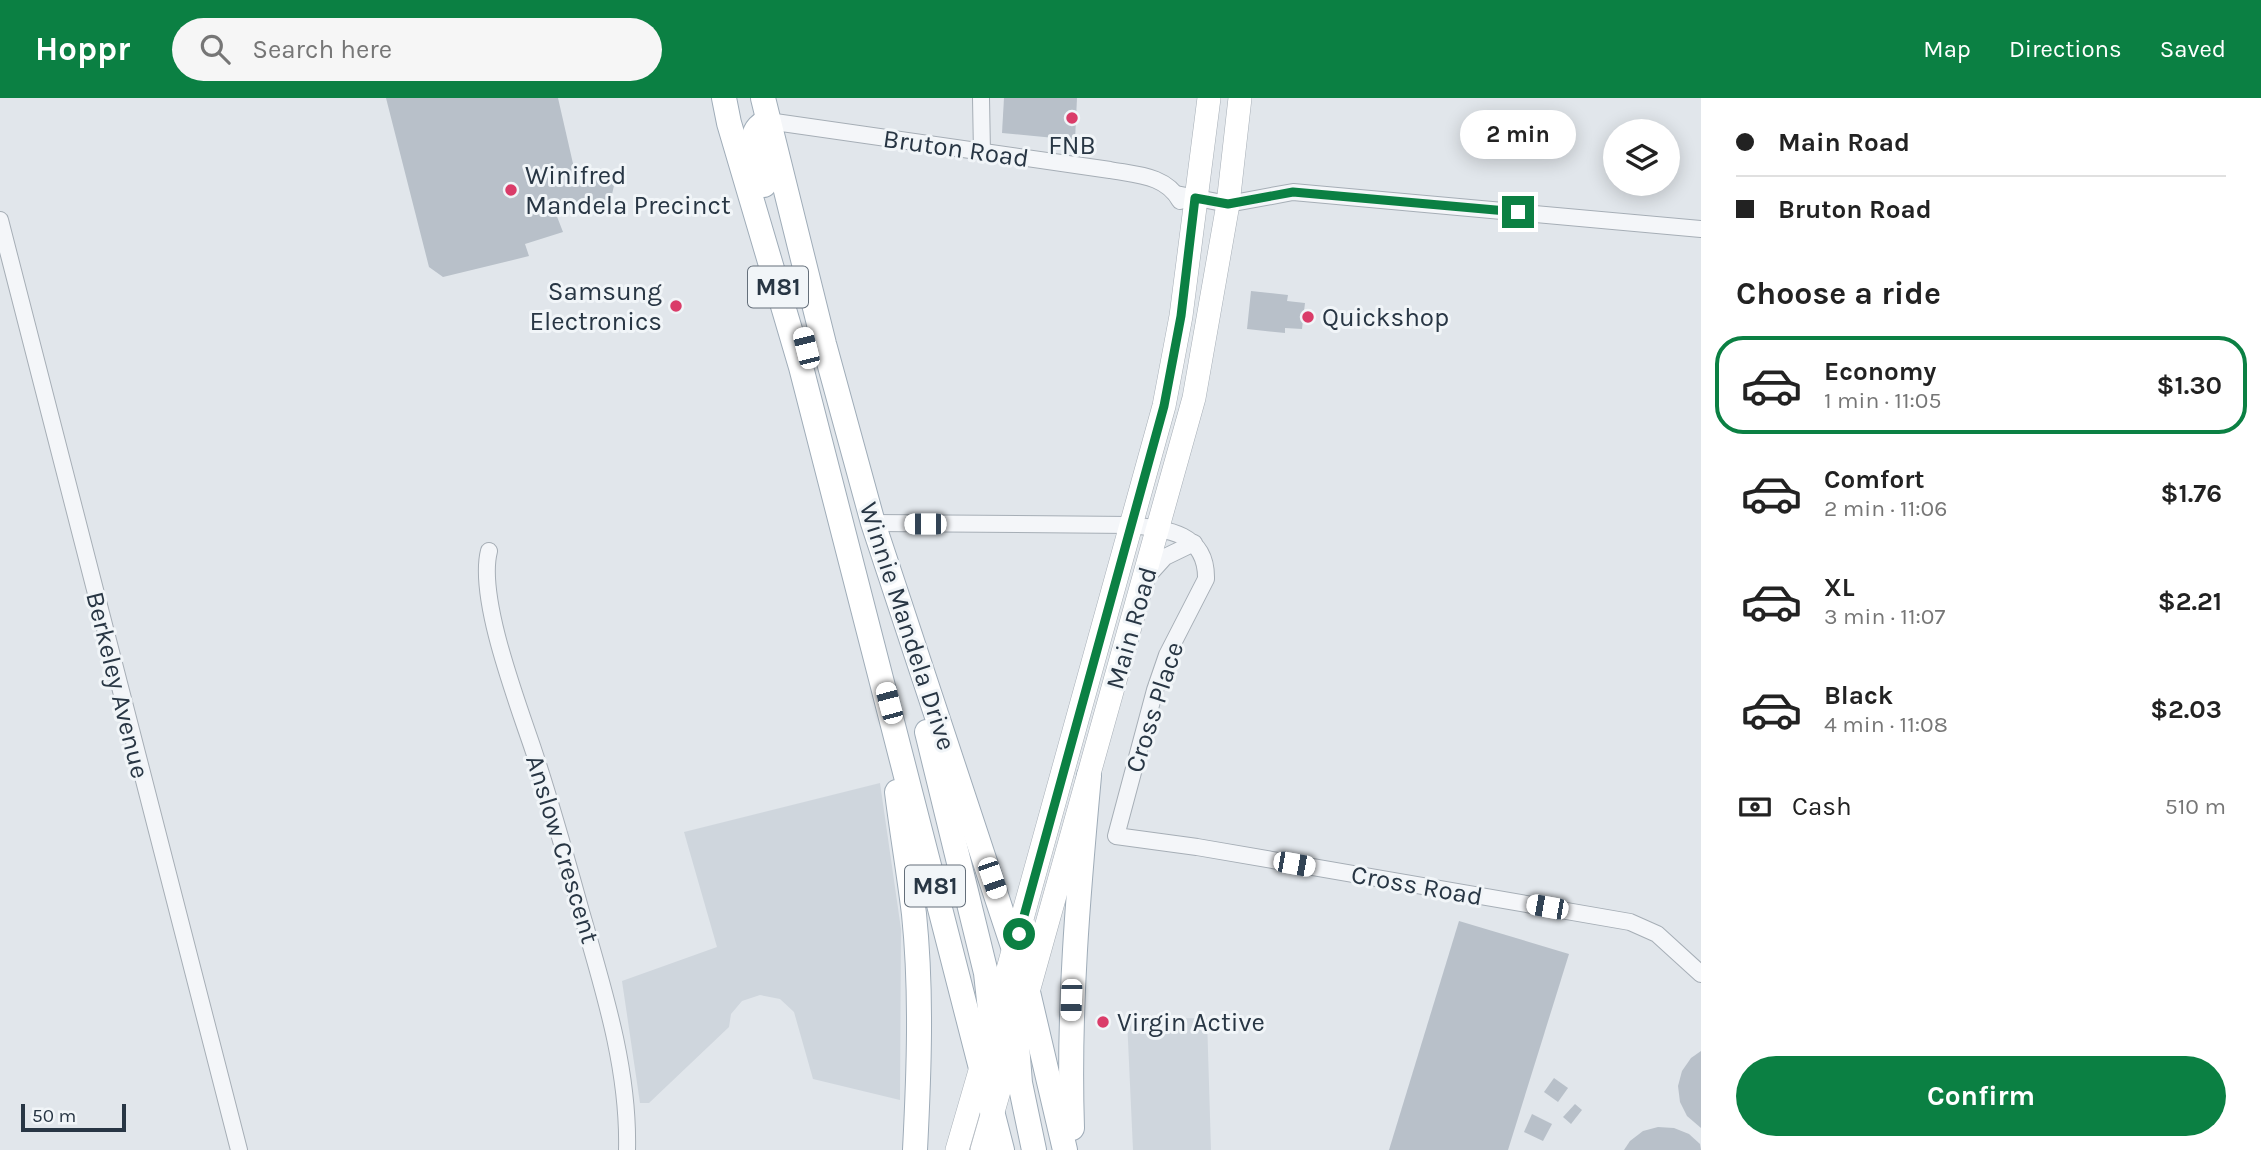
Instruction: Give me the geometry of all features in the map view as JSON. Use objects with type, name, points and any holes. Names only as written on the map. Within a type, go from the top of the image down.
[{"type":"main road","name":"Winnie Mandela Drive","points":[[723,98],[801,367],[1002,1150]]},
{"type":"main road","name":"Main Road","points":[[1015,949],[1164,406],[1181,316],[1191,236],[1186,196],[1209,98]]},
{"type":"main road","name":"Main Road","points":[[957,1150],[981,1070],[1028,992],[1194,398],[1228,204],[1240,98]]},
{"type":"main road","name":"Winnie Mandela Drive","points":[[765,109],[824,344],[873,523],[1015,949],[1028,992],[1065,1150]]},
{"type":"main road","points":[[765,109],[754,131],[752,142],[806,348],[801,367]]},
{"type":"main road","points":[[905,622],[913,680],[986,973],[1020,1083],[1034,1150]]},
{"type":"main road","points":[[889,703],[916,953],[918,1064],[915,1150]]},
{"type":"main road","points":[[1073,1150],[1070,1070],[1072,975],[1089,776]]},
{"type":"main road","points":[[982,1150],[993,1113],[1015,949]]},
{"type":"street","points":[[981,98],[982,153]]},
{"type":"street","name":"Bruton Road","points":[[765,109],[982,153],[1110,170],[1161,180],[1186,196],[1228,204],[1293,192],[1701,229]]},
{"type":"street","name":"Berkeley Avenue","points":[[0,220],[239,1150]]},
{"type":"street","points":[[873,523],[1131,525],[1158,528],[1194,543]]},
{"type":"street","points":[[1144,580],[1165,557],[1194,543]]},
{"type":"street","name":"Cross Place","points":[[1116,836],[1155,690],[1167,656],[1206,579],[1202,556],[1194,543]]},
{"type":"street","name":"Anslow Crescent","points":[[489,551],[486,572],[495,628],[552,807],[616,1042],[625,1106],[627,1150]]},
{"type":"street","name":"Cross Road","points":[[1116,836],[1197,847],[1630,922],[1657,934],[1701,974]]},
{"type":"shaded area","points":[[880,783],[901,929],[900,1100],[813,1079],[794,1012],[780,999],[760,995],[742,1001],[731,1014],[729,1027],[649,1103],[640,1103],[622,981],[717,947],[684,832]]},
{"type":"shaded area","points":[[1207,1018],[1211,1150],[1133,1150],[1127,1019]]},
{"type":"building","name":"Winifred Mandela Precinct","points":[[386,98],[558,98],[577,181],[617,172],[611,199],[556,214],[563,232],[525,244],[529,256],[443,277],[429,267]]},
{"type":"building","points":[[1004,98],[1077,98],[1075,140],[1002,133]]},
{"type":"building","points":[[1251,291],[1288,295],[1287,301],[1305,303],[1302,329],[1285,328],[1285,333],[1247,329]]},
{"type":"building","points":[[1459,921],[1569,954],[1508,1150],[1389,1150]]},
{"type":"building","points":[[1701,1051],[1701,1128],[1687,1116],[1680,1102],[1678,1086],[1682,1071],[1691,1058]]},
{"type":"building","points":[[1554,1078],[1568,1088],[1558,1102],[1544,1092]]},
{"type":"building","points":[[1575,1104],[1582,1110],[1571,1124],[1563,1117]]},
{"type":"building","points":[[1532,1114],[1552,1124],[1543,1141],[1524,1132]]},
{"type":"building","points":[[1658,1127],[1674,1128],[1689,1134],[1700,1144],[1701,1150],[1624,1150],[1630,1141],[1643,1131]]},
{"type":"place","name":"FNB","points":[[1072,118]]},
{"type":"place","name":"Winifred Mandela Precinct","points":[[511,190]]},
{"type":"place","name":"Samsung Electronics","points":[[676,306]]},
{"type":"place","name":"Quickshop","points":[[1308,317]]},
{"type":"place","name":"Virgin Active","points":[[1103,1022]]},
{"type":"route","points":[[1019,934],[1164,406],[1181,316],[1195,198],[1228,204],[1293,192],[1518,212]]}]
